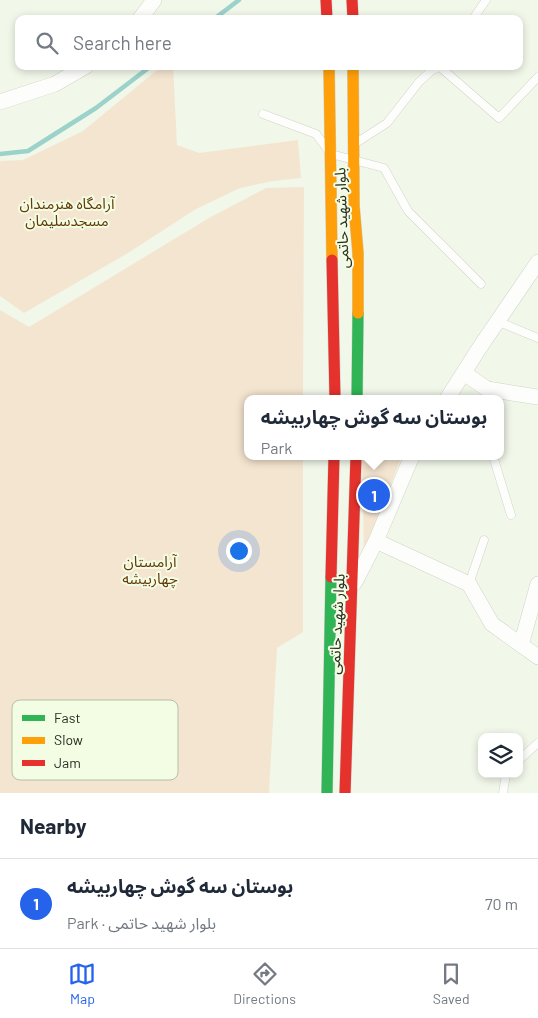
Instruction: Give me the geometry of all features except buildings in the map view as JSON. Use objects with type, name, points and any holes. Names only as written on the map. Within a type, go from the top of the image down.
[{"type":"main road","points":[[326,0],[327,15]]},
{"type":"main road","points":[[352,0],[353,15]]},
{"type":"main road","name":"بلوار شهید حاتمی","points":[[328,70],[339,395]]},
{"type":"main road","name":"بلوار شهید حاتمی","points":[[353,70],[354,206],[358,254],[357,395]]},
{"type":"main road","name":"بلوار شهید حاتمی","points":[[327,793],[334,460]]},
{"type":"main road","name":"بلوار شهید حاتمی","points":[[345,793],[356,460]]},
{"type":"street","points":[[143,15],[154,0]]},
{"type":"street","points":[[0,102],[55,84],[79,70]]},
{"type":"street","points":[[450,395],[538,262]]},
{"type":"street","points":[[464,373],[486,394],[503,395]]},
{"type":"street","points":[[504,395],[538,397]]},
{"type":"street","points":[[331,627],[376,541],[410,460]]},
{"type":"street","points":[[376,541],[469,584],[492,624],[538,657]]},
{"type":"street","points":[[521,645],[538,584]]},
{"type":"street","points":[[331,657],[349,658]]},
{"type":"lane","points":[[476,15],[486,0]]},
{"type":"lane","points":[[353,145],[386,123],[419,82],[432,70]]},
{"type":"lane","points":[[443,70],[498,118],[538,76]]},
{"type":"lane","points":[[263,114],[316,134],[330,154],[384,168],[408,211],[481,284]]},
{"type":"lane","points":[[497,322],[538,338]]},
{"type":"lane","points":[[494,460],[511,515]]},
{"type":"lane","points":[[469,584],[484,540]]},
{"type":"lane","points":[[523,756],[538,743]]},
{"type":"lane","points":[[503,793],[505,778]]},
{"type":"green space","name":"آرامگاه هنرمندان مسجدسلیمان","points":[[157,70],[173,70],[177,145],[199,153],[298,140],[301,178],[273,181],[240,188],[196,209],[128,253],[24,313],[0,296],[0,161],[23,160],[83,131]]},
{"type":"green space","name":"آرامستان چهاربیشه","points":[[304,187],[303,395],[244,395],[244,460],[303,460],[303,632],[277,648],[269,793],[0,793],[0,310],[29,327],[209,218],[266,188]]},
{"type":"green space","points":[[362,460],[400,460],[364,551]]},
{"type":"waterway","points":[[219,15],[239,0]]},
{"type":"waterway","points":[[0,154],[28,151],[96,108],[146,70]]},
{"type":"traffic: fast","points":[[357,395],[358,313]]},
{"type":"traffic: fast","points":[[327,793],[331,577]]},
{"type":"traffic: slow","points":[[329,70],[332,260]]},
{"type":"traffic: slow","points":[[353,70],[354,206],[358,253],[358,313]]},
{"type":"traffic: jam","points":[[326,0],[327,15]]},
{"type":"traffic: jam","points":[[352,0],[353,15]]},
{"type":"traffic: jam","points":[[332,260],[335,395]]},
{"type":"traffic: jam","points":[[331,577],[334,460]]},
{"type":"traffic: jam","points":[[345,793],[356,460]]},
{"type":"place","name":"بوستان سه گوش چهاربیشه","points":[[374,495]]}]
